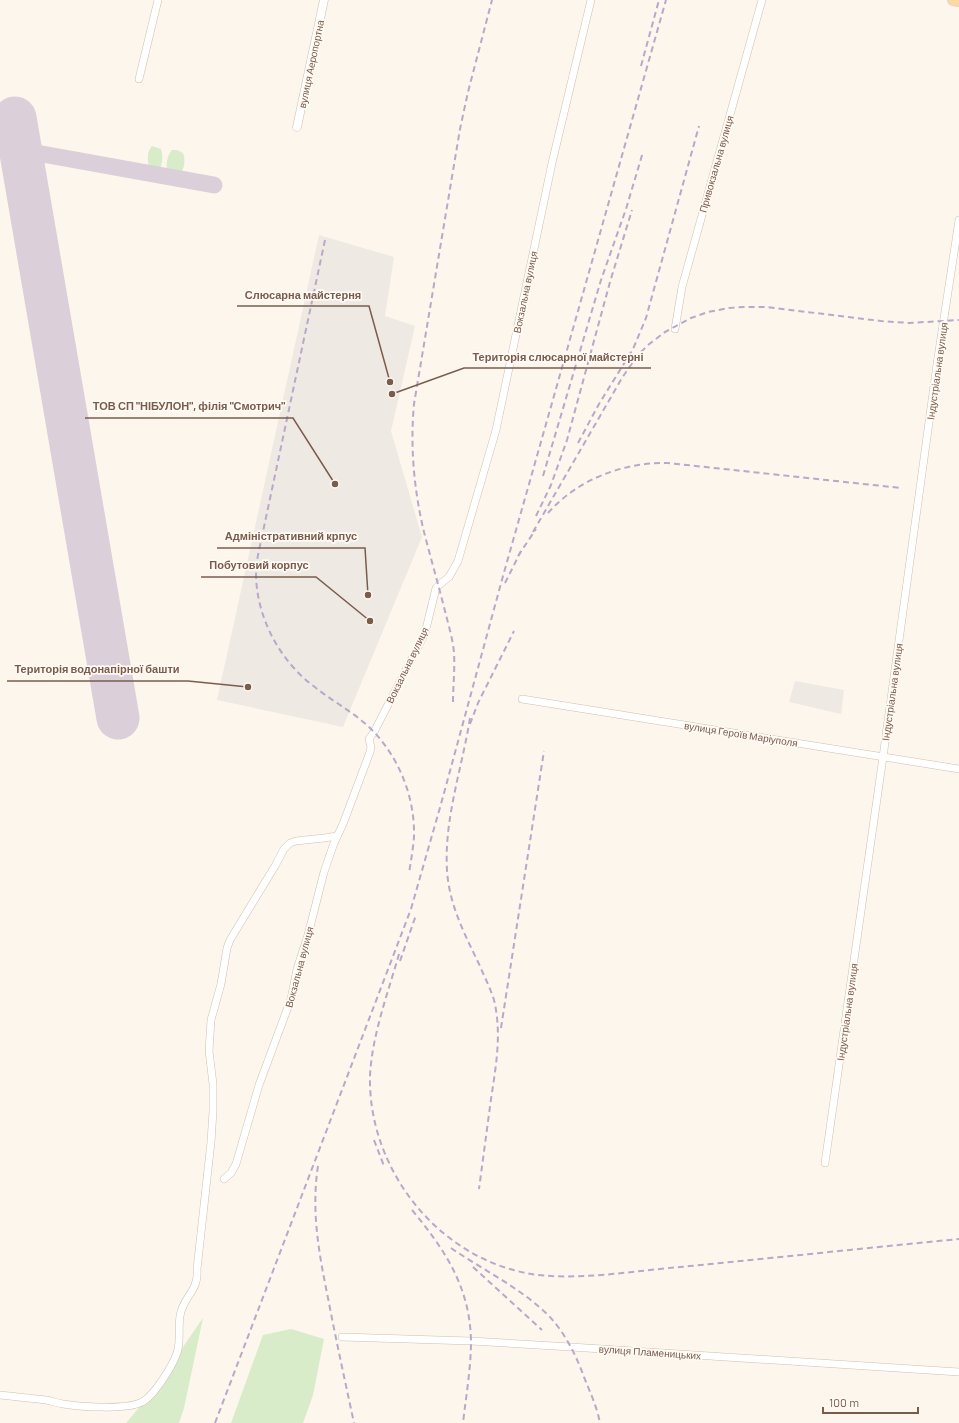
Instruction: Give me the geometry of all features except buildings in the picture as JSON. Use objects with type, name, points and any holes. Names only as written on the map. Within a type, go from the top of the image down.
[{"type":"main road","points":[[953,0],[959,1]]},
{"type":"street","points":[[139,79],[158,0]]},
{"type":"street","name":"вулиця Аеропортна","points":[[297,127],[324,0]]},
{"type":"street","name":"Вокзальна вулиця","points":[[224,1179],[231,1174],[236,1164],[259,1085],[291,999],[297,969],[308,935],[324,872],[367,762],[371,747],[370,739],[425,633],[436,588],[449,577],[458,561],[496,430],[552,163],[591,0]]},
{"type":"street","name":"Привокзальна вулиця","points":[[676,329],[682,287],[762,0]]},
{"type":"street","name":"Індустріальна вулиця","points":[[825,1163],[884,757],[936,370],[959,220]]},
{"type":"street","name":"вулиця Героїв Маріуполя","points":[[522,699],[959,769]]},
{"type":"street","points":[[0,1395],[46,1400],[80,1406],[126,1406],[136,1404],[149,1398],[173,1362],[179,1345],[180,1316],[182,1306],[194,1289],[197,1281],[213,1111],[213,1084],[209,1051],[211,1020],[224,968],[227,948],[230,940],[284,849],[290,843],[296,841],[338,836]]},
{"type":"street","name":"вулиця Пламеницьких","points":[[342,1337],[571,1346],[959,1372]]},
{"type":"shaded area","points":[[319,235],[394,257],[385,316],[415,326],[391,431],[422,537],[343,727],[217,700]]},
{"type":"shaded area","points":[[795,681],[844,690],[841,714],[789,702]]},
{"type":"green space","points":[[152,146],[161,149],[162,157],[162,163],[159,170],[153,171],[149,169],[148,160],[148,154]]},
{"type":"green space","points":[[172,150],[177,150],[183,153],[184,164],[181,174],[175,175],[168,173],[167,161]]},
{"type":"green space","points":[[203,1318],[184,1408],[179,1423],[126,1423],[149,1396]]},
{"type":"green space","points":[[291,1329],[324,1339],[313,1395],[303,1423],[231,1423],[263,1335]]},
{"type":"taxiway","points":[[20,150],[214,185]]},
{"type":"runway","points":[[15,118],[118,718]]},
{"type":"railway","points":[[453,702],[453,648],[450,629],[424,532],[415,484],[412,436],[414,404],[460,129],[492,0]]},
{"type":"railway","points":[[641,66],[659,0]]},
{"type":"railway","points":[[215,1423],[411,909],[503,576],[666,0]]},
{"type":"railway","points":[[578,443],[599,404],[633,349],[646,318],[699,126]]},
{"type":"railway","points":[[543,476],[601,280],[626,209],[643,152]]},
{"type":"railway","points":[[536,516],[551,485],[567,440],[610,282],[632,210]]},
{"type":"railway","points":[[325,240],[258,555],[256,571],[257,590],[265,622],[281,652],[291,665],[316,688],[353,714],[374,732],[383,743],[398,767],[409,794],[414,822],[413,850],[409,873]]},
{"type":"railway","points":[[533,532],[622,378],[637,356],[665,332],[691,318],[708,312],[729,308],[766,307],[909,323],[959,320]]},
{"type":"railway","points":[[548,513],[560,501],[588,482],[619,469],[651,463],[668,463],[901,488]]},
{"type":"railway","points":[[518,556],[536,529]]},
{"type":"railway","points":[[505,583],[521,551]]},
{"type":"railway","points":[[470,724],[478,703],[514,631]]},
{"type":"railway","points":[[470,718],[448,831],[447,870],[448,883],[454,907],[491,991],[498,1025],[496,1062],[479,1189]]},
{"type":"railway","points":[[501,1028],[544,751]]},
{"type":"railway","points":[[400,961],[416,915]]},
{"type":"railway","points":[[399,954],[381,1014],[371,1061],[370,1076],[372,1110],[381,1143],[394,1174],[413,1202],[436,1227],[463,1247],[493,1263],[526,1273],[544,1275],[602,1275],[959,1239]]},
{"type":"railway","points":[[374,1140],[384,1166]]},
{"type":"railway","points":[[318,1166],[315,1199],[319,1249],[354,1423]]},
{"type":"railway","points":[[412,1210],[435,1240],[454,1270],[466,1303],[470,1322],[471,1351],[463,1423]]},
{"type":"railway","points":[[451,1248],[526,1297],[538,1306],[555,1323],[570,1345],[593,1400],[600,1423]]},
{"type":"railway","points":[[473,1267],[542,1330]]},
{"type":"place","name":"Слюсарна майстерня","points":[[390,382]]},
{"type":"place","name":"Територія слюсарної майстерні","points":[[392,394]]},
{"type":"place","name":"ТОВ СП \"НІБУЛОН\", філія \"Смотрич\"","points":[[335,484]]},
{"type":"place","name":"Адміністративний крпус","points":[[368,595]]},
{"type":"place","name":"Побутовий корпус","points":[[370,621]]},
{"type":"place","name":"Територія водонапірної башти","points":[[248,687]]}]
